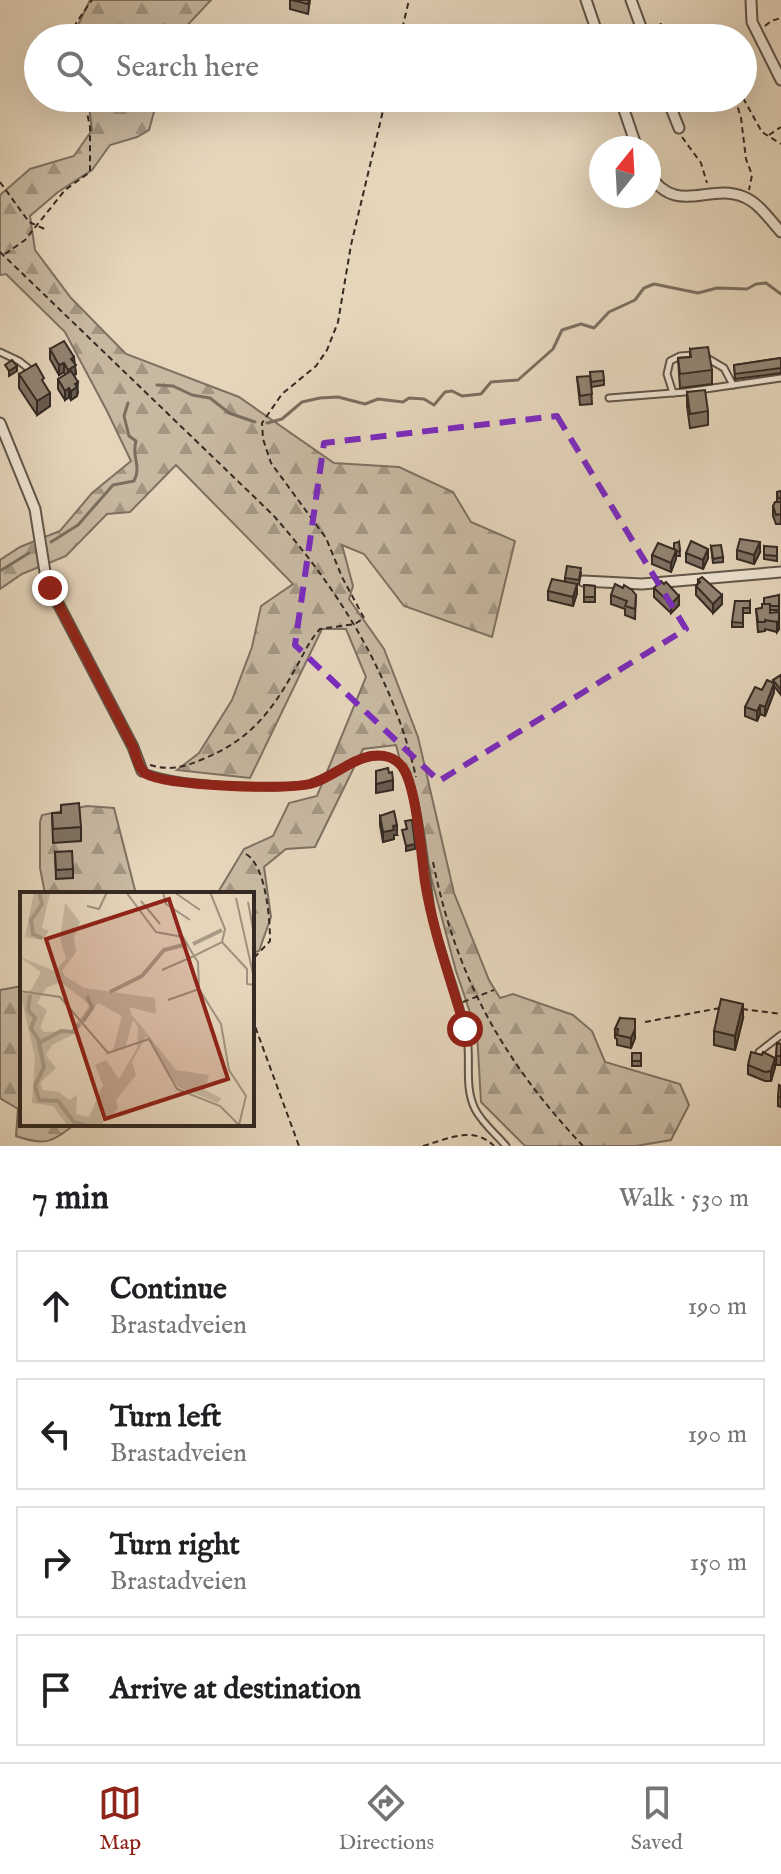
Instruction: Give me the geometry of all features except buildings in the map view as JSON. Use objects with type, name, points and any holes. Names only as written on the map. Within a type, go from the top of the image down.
[{"type":"street","points":[[586,0],[594,24]]},
{"type":"street","points":[[631,0],[640,24]]},
{"type":"street","points":[[751,0],[753,24]]},
{"type":"street","points":[[758,33],[781,80]]},
{"type":"street","points":[[625,112],[633,136]]},
{"type":"street","points":[[673,112],[679,128]]},
{"type":"street","points":[[661,188],[675,195],[732,194],[745,197],[781,232]]},
{"type":"street","points":[[0,423],[35,509],[50,588],[140,766]]},
{"type":"street","points":[[583,581],[642,584],[781,572]]},
{"type":"lane","points":[[0,352],[19,361],[41,380]]},
{"type":"lane","points":[[673,393],[667,369],[670,361],[680,356],[698,356],[719,364],[727,371],[733,385]]},
{"type":"lane","points":[[609,398],[673,393],[781,378]]},
{"type":"lane","points":[[140,766],[166,779],[285,788],[327,778],[374,755],[395,759],[403,768],[412,795],[425,882],[441,953],[467,1040],[470,1095],[481,1119],[506,1146]]},
{"type":"lane","points":[[759,1052],[781,1035]]},
{"type":"path","points":[[76,24],[92,0]]},
{"type":"path","points":[[403,24],[409,0]]},
{"type":"path","points":[[758,33],[771,21],[781,18]]},
{"type":"path","points":[[4,255],[25,240],[65,190],[90,172],[87,112]]},
{"type":"path","points":[[140,766],[175,769],[228,749],[246,736],[278,700],[309,642],[320,629],[355,624],[364,618],[326,538],[271,463],[263,439],[262,423],[282,394],[316,366],[333,336],[383,112]]},
{"type":"path","points":[[739,112],[746,159],[752,175],[752,183],[745,197]]},
{"type":"path","points":[[751,112],[762,132],[781,144]]},
{"type":"path","points":[[768,136],[781,127]]},
{"type":"path","points":[[679,128],[689,150],[701,163],[710,196]]},
{"type":"path","points":[[0,182],[34,227],[47,230]]},
{"type":"path","points":[[0,252],[273,515],[313,563],[355,624],[381,673],[398,715],[416,781]]},
{"type":"path","points":[[246,854],[254,858],[262,878],[270,929],[270,941],[254,958]]},
{"type":"path","points":[[432,859],[452,937],[480,1004],[520,1072],[556,1118],[583,1146]]},
{"type":"path","points":[[463,1002],[494,990]]},
{"type":"path","points":[[645,1022],[721,1008]]},
{"type":"path","points":[[731,1008],[781,1014]]},
{"type":"path","points":[[254,1023],[299,1146]]},
{"type":"path","points":[[423,1146],[473,1133],[486,1138],[494,1146]]},
{"type":"highlighted area","points":[[557,416],[686,629],[439,781],[295,645],[324,443]]},
{"type":"green space","points":[[90,0],[211,0],[189,24],[78,24]]},
{"type":"green space","points":[[90,112],[154,112],[149,130],[110,145],[92,170],[58,192],[30,216],[35,250],[71,298],[126,354],[239,397],[334,463],[399,467],[453,492],[471,522],[515,541],[492,637],[404,606],[364,554],[342,545],[353,586],[349,599],[384,649],[418,737],[454,893],[489,980],[500,998],[513,994],[573,1015],[592,1031],[605,1062],[680,1084],[689,1105],[671,1140],[636,1146],[525,1146],[481,1102],[477,1033],[456,971],[396,745],[363,749],[315,847],[286,849],[264,867],[271,917],[259,951],[254,952],[254,892],[218,892],[244,849],[273,836],[289,803],[317,796],[366,677],[346,629],[322,629],[250,778],[177,770],[199,753],[232,700],[252,647],[261,606],[293,584],[176,465],[130,512],[107,514],[66,556],[22,574],[0,589],[0,560],[20,547],[60,531],[92,493],[131,461],[65,332],[6,274],[0,275],[0,195],[30,169],[74,156],[92,130]]},
{"type":"green space","points":[[87,806],[114,808],[135,892],[45,892],[40,868],[42,815]]},
{"type":"green space","points":[[20,986],[20,1126],[72,1126],[54,1139],[41,1142],[16,1136],[18,1109],[0,1098],[0,990]]},
{"type":"waterway","points":[[267,423],[282,419],[302,402],[320,398],[338,397],[365,404],[378,399],[403,402],[409,398],[424,399],[434,405],[445,392],[452,391],[462,396],[481,394],[491,382],[518,380],[553,349],[562,330],[581,324],[594,328],[609,312],[635,300],[644,288],[654,284],[698,293],[717,288],[747,289],[766,283],[781,294]]},
{"type":"waterway","points":[[157,385],[173,386],[192,395],[210,398],[229,413],[255,422]]},
{"type":"waterway","points":[[51,542],[78,525],[113,485],[134,481],[137,470],[136,441],[129,436],[124,416],[128,403]]},
{"type":"waterway","points":[[0,571],[29,553]]},
{"type":"route","points":[[50,588],[146,774],[166,779],[285,788],[327,778],[366,757],[374,755],[395,759],[409,781],[425,882],[441,953],[465,1029]]}]
